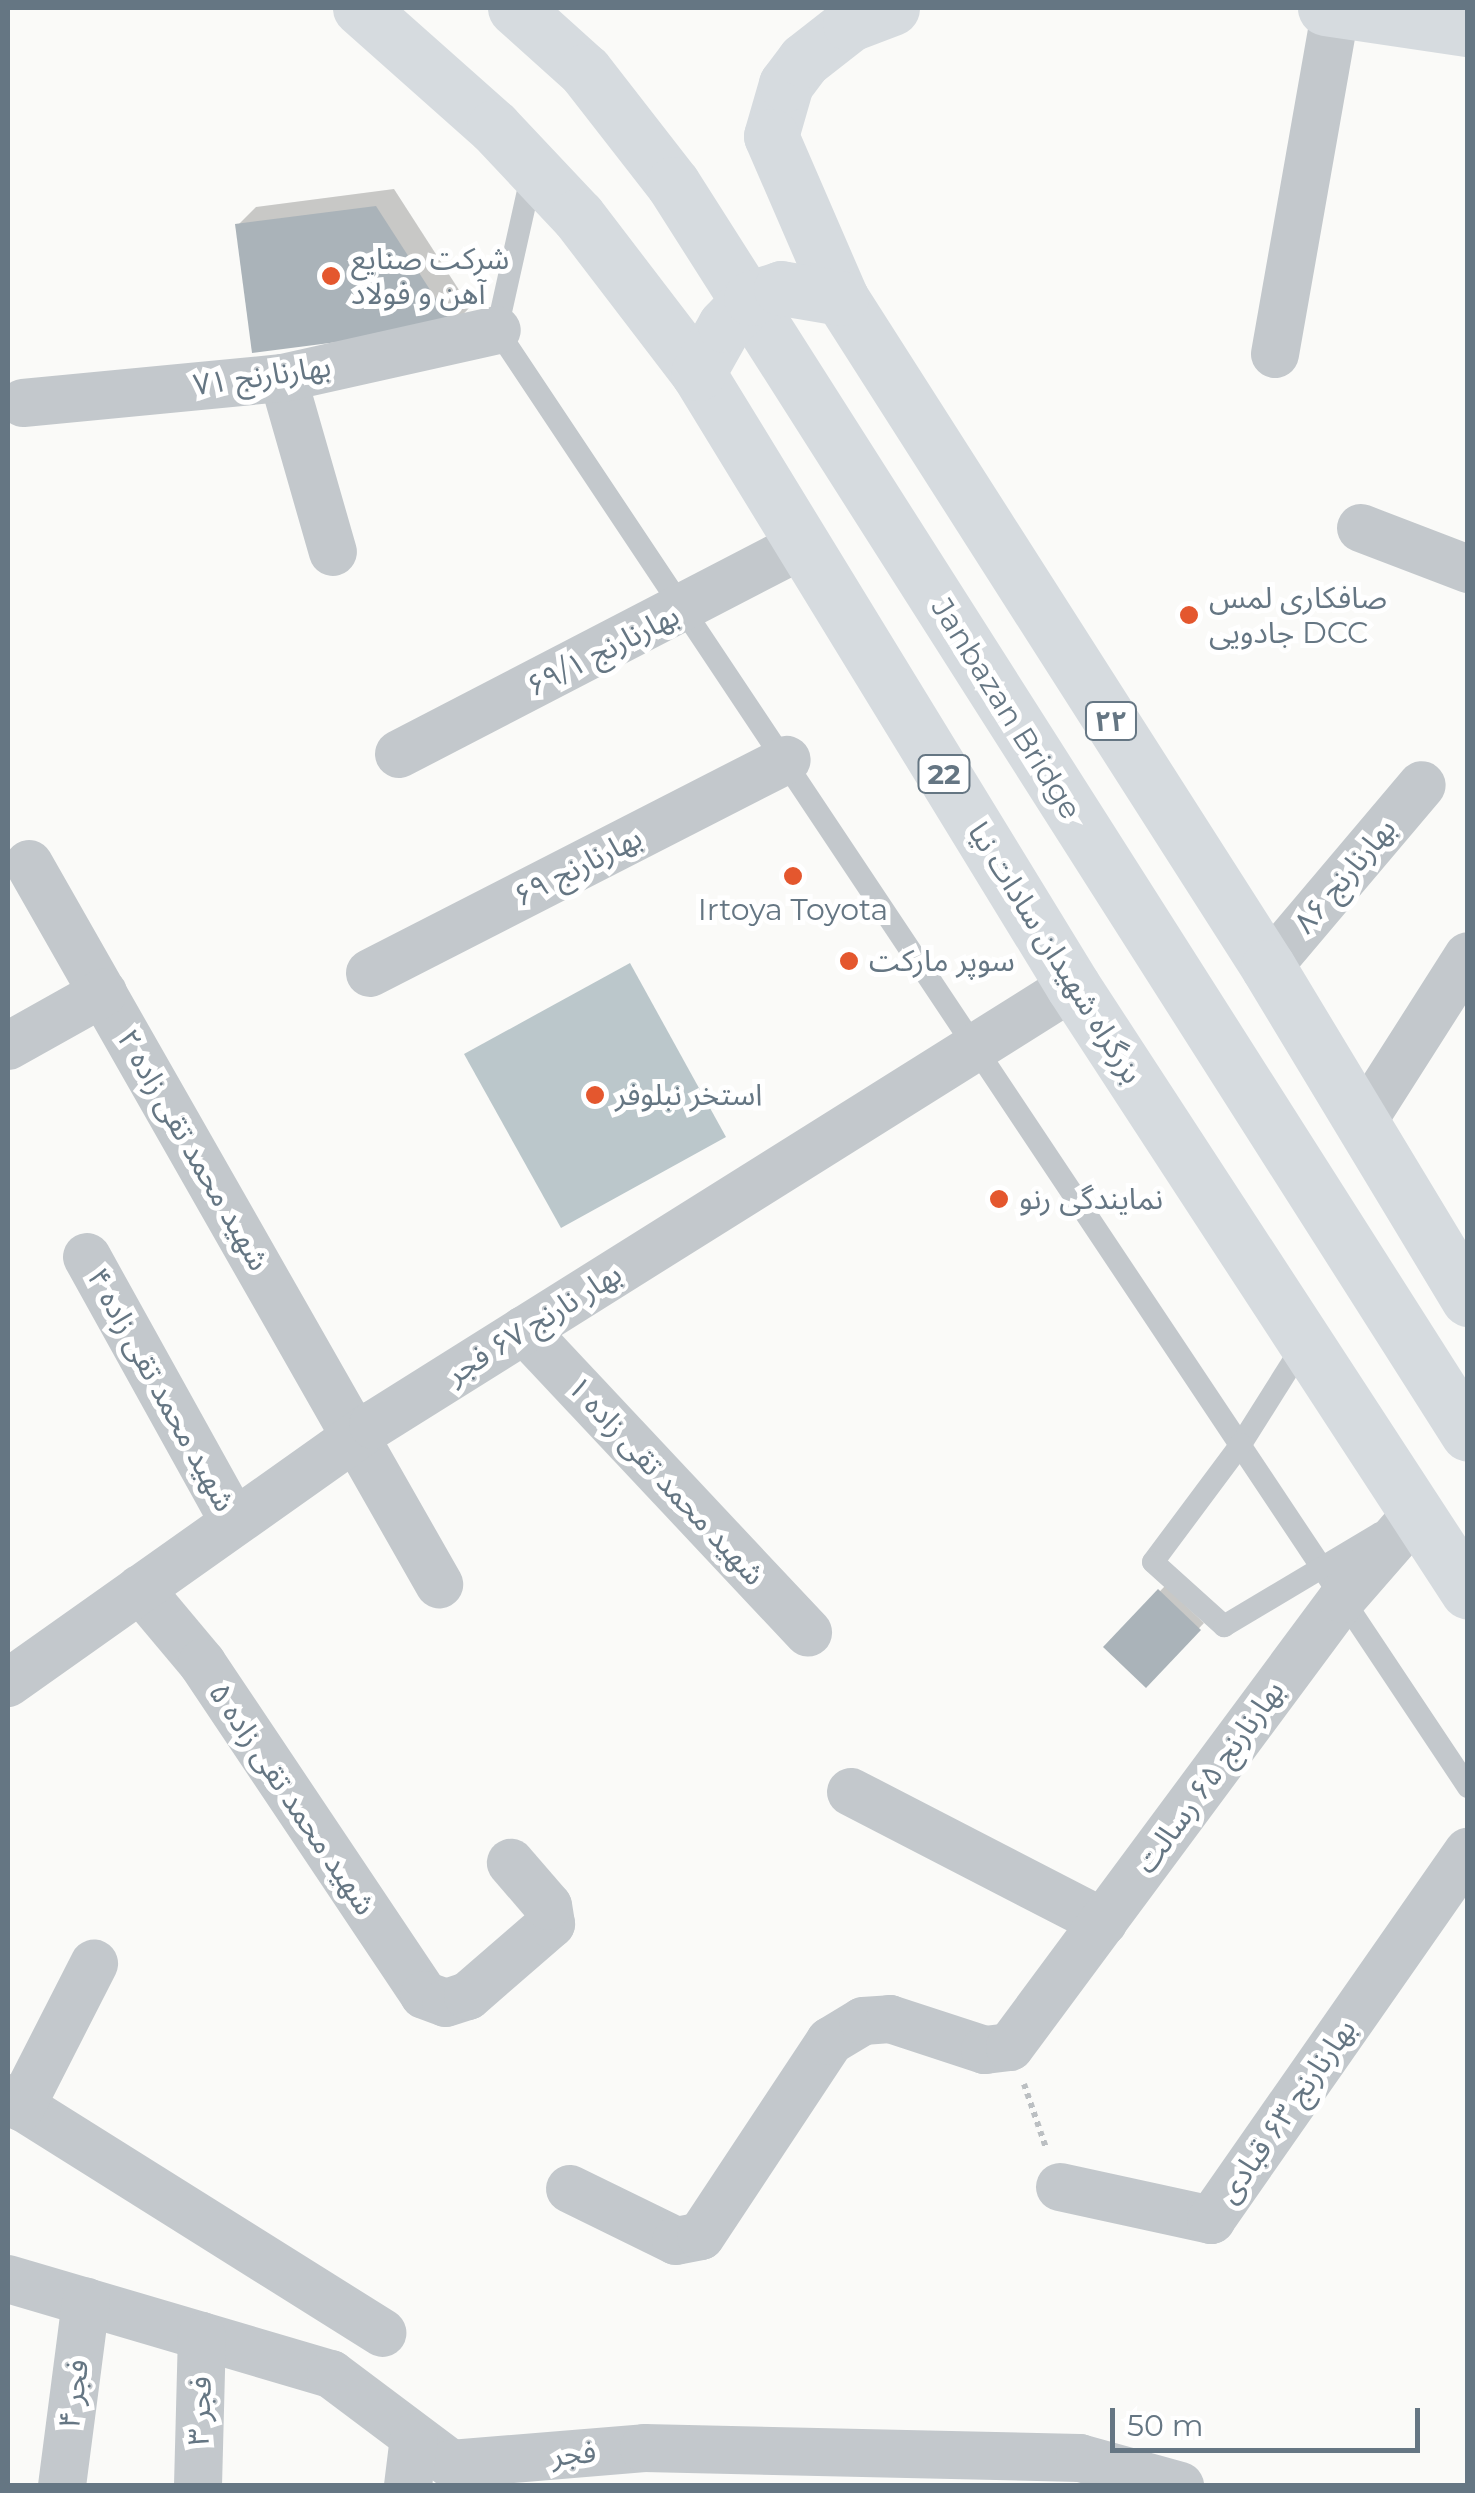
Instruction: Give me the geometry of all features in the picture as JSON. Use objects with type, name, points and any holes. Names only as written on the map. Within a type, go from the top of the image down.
[{"type":"main road","name":"بزرگراه شهیدان سادات نیا","points":[[360,8],[578,216],[698,373],[1073,986],[1468,1592]]},
{"type":"main road","name":"Janbazan Bridge","points":[[514,8],[585,71],[673,184],[1468,1434]]},
{"type":"main road","name":"۲۲","points":[[892,8],[850,24],[804,60],[786,84],[771,136],[840,298],[1268,967],[1468,1299]]},
{"type":"main road","points":[[1325,8],[1468,29]]},
{"type":"main road","points":[[698,373],[725,324],[751,298],[781,288],[840,298]]},
{"type":"street","points":[[1275,354],[1336,8]]},
{"type":"street","name":"بهارنارنج ۷۱","points":[[23,402],[283,378],[498,330]]},
{"type":"street","points":[[283,378],[332,552]]},
{"type":"street","points":[[1361,528],[1468,569]]},
{"type":"street","name":"بهارنارنج ۶۹/۱","points":[[400,754],[686,609],[804,544]]},
{"type":"street","name":"بهارنارنج ۶۹","points":[[370,974],[787,760]]},
{"type":"street","name":"بهارنارنج ۸۶","points":[[1268,967],[1422,785]]},
{"type":"street","name":"شهید محمد تقی زاده ۲","points":[[29,864],[438,1584]]},
{"type":"street","points":[[1361,1124],[1468,956]]},
{"type":"street","name":"بهار نارنج ۶۷ فجر","points":[[8,1683],[357,1436],[1073,986]]},
{"type":"street","points":[[8,1046],[103,993]]},
{"type":"street","name":"شهید محمد تقی زاده ۴","points":[[88,1257],[234,1522]]},
{"type":"street","name":"شهید محمد تقی زاده ۱","points":[[524,1330],[808,1632]]},
{"type":"street","name":"بهارنارنج ۶۵ رسالت","points":[[1010,2047],[1103,1922],[1332,1582],[1417,1513]]},
{"type":"street","name":"شهید محمد تقی زاده ۵","points":[[140,1589],[202,1664],[424,1995],[446,2003],[468,1996],[551,1924],[548,1906],[512,1863]]},
{"type":"street","points":[[851,1792],[1103,1922]]},
{"type":"street","name":"بهارنارنج ۶۳ قبادی","points":[[1060,2186],[1212,2220],[1468,1852]]},
{"type":"street","points":[[94,1964],[14,2103],[382,2332]]},
{"type":"street","points":[[570,2189],[676,2241],[701,2236],[830,2042],[862,2021],[890,2019],[985,2050],[1010,2047]]},
{"type":"street","name":"فجر","points":[[8,2279],[331,2374],[451,2464],[644,2448],[1080,2458],[1180,2486]]},
{"type":"street","name":"فجر ۴","points":[[62,2486],[86,2302]]},
{"type":"street","name":"فجر ۳","points":[[198,2486],[202,2336]]},
{"type":"street","points":[[408,2486],[414,2437]]},
{"type":"lane","points":[[533,169],[498,330],[980,1047],[1468,1787]]},
{"type":"lane","points":[[1304,1344],[1241,1444],[1153,1562],[1224,1626],[1332,1582]]},
{"type":"path","points":[[1010,2047],[1060,2186]]},
{"type":"shaded area","name":"استخر نبلوفر","points":[[630,963],[726,1137],[561,1228],[464,1054]]},
{"type":"building","name":"شرکت صنایع آهن و فولاد","points":[[376,206],[454,327],[252,353],[235,224]]},
{"type":"building","points":[[1158,1589],[1201,1630],[1146,1688],[1103,1647]]},
{"type":"place","name":"شرکت صنایع آهن و فولاد","points":[[331,276]]},
{"type":"place","name":"صافکاری لمس جادویی DCC","points":[[1189,615]]},
{"type":"place","name":"Irtoya Toyota","points":[[793,876]]},
{"type":"place","name":"سوپر مارکت","points":[[849,961]]},
{"type":"place","name":"استخر نبلوفر","points":[[595,1095]]},
{"type":"place","name":"نمایندگی رنو","points":[[999,1199]]}]
